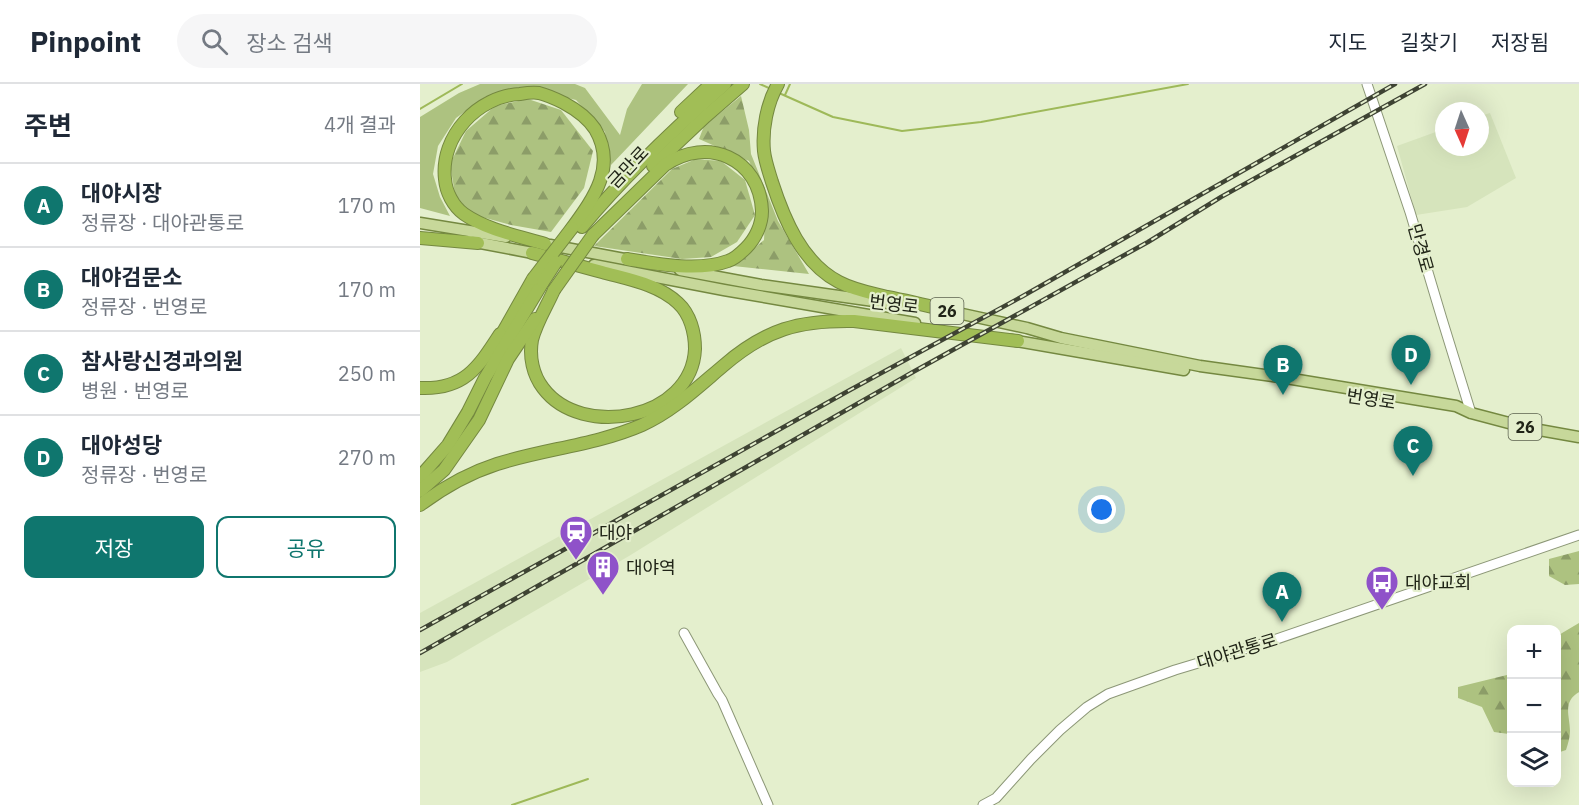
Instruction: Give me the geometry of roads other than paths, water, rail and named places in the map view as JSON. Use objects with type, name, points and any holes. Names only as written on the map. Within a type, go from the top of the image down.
[{"type":"highway","points":[[695,112],[711,84]]},
{"type":"highway","name":"금만로","points":[[538,280],[558,258],[575,230],[624,179],[725,84]]},
{"type":"highway","name":"금만로","points":[[555,290],[593,235],[695,112],[743,84]]},
{"type":"highway","points":[[778,84],[769,107],[764,151],[777,198],[802,248],[818,266],[837,281],[854,289],[950,311]]},
{"type":"highway","points":[[545,244],[481,224],[462,213],[446,189],[445,157],[453,136],[468,117],[488,102],[510,94],[537,93],[567,104],[590,122],[600,138],[604,152],[604,166],[594,196],[575,230]]},
{"type":"highway","points":[[593,235],[673,159],[695,152],[712,152],[729,157],[744,166],[753,177],[761,202],[762,217],[751,243],[740,254],[729,261],[708,266],[681,266],[627,259]]},
{"type":"highway","points":[[420,238],[478,243]]},
{"type":"highway","points":[[532,253],[653,287],[678,302],[691,322],[695,344],[695,356],[686,380],[663,402],[645,411],[627,416],[593,417],[560,404],[546,392],[538,381],[531,354],[532,340],[555,290]]},
{"type":"highway","points":[[420,388],[437,389],[453,385],[465,377],[477,366],[538,280]]},
{"type":"highway","points":[[420,477],[448,445],[538,280]]},
{"type":"highway","points":[[420,491],[444,470],[479,420],[508,359],[555,290]]},
{"type":"highway","points":[[471,406],[497,344],[515,310]]},
{"type":"highway","points":[[420,505],[447,486],[475,472],[498,464],[585,444],[643,424],[674,407],[747,347],[771,334],[805,323],[854,321],[1018,341]]},
{"type":"main road","name":"만경로","points":[[1367,84],[1410,212],[1472,413]]},
{"type":"main road","name":"번영로","points":[[420,223],[761,285],[950,311],[1061,338],[1200,366],[1456,406],[1472,413],[1528,428],[1579,437]]},
{"type":"main road","name":"번영로","points":[[420,232],[724,290],[1207,374],[1472,413]]},
{"type":"main road","name":"대야관통로","points":[[983,805],[995,801],[1031,759],[1060,730],[1087,706],[1108,694],[1175,670],[1268,642],[1579,535]]},
{"type":"main road","points":[[763,805],[718,704],[682,634],[722,700],[768,805]]},
{"type":"waterway","points":[[420,109],[462,84]]},
{"type":"waterway","points":[[760,84],[771,89]]},
{"type":"waterway","points":[[785,95],[790,84]]},
{"type":"waterway","points":[[779,93],[833,117],[902,131],[981,122],[1188,84]]},
{"type":"waterway","points":[[512,805],[588,779]]},
{"type":"railway","points":[[420,630],[1023,296],[1395,84]]},
{"type":"railway","points":[[420,653],[913,372],[1148,242],[1221,197],[1425,84]]},
{"type":"place","name":"대야성당","points":[[1411,385]]},
{"type":"place","name":"대야검문소","points":[[1283,395]]},
{"type":"place","name":"참사랑신경과의원","points":[[1413,476]]},
{"type":"place","name":"대야","points":[[576,561]]},
{"type":"place","name":"대야역","points":[[603,596]]},
{"type":"place","name":"대야교회","points":[[1382,611]]},
{"type":"place","name":"대야시장","points":[[1282,622]]}]
